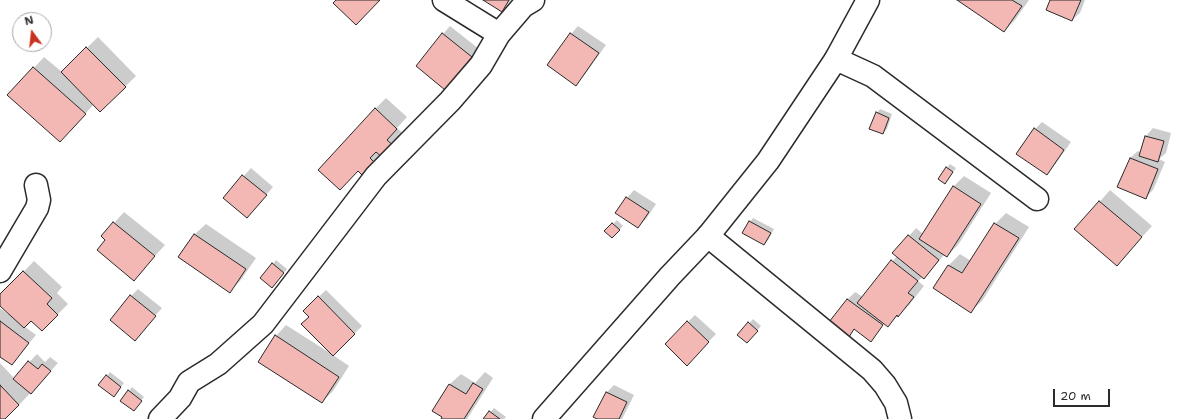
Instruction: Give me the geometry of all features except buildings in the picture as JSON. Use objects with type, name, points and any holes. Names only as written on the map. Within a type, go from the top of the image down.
[{"type":"street","points":[[444,0],[498,34]]},
{"type":"street","points":[[160,419],[180,398],[189,382],[218,364],[263,324],[376,176],[450,101],[481,65],[498,34],[523,6],[533,0]]},
{"type":"street","points":[[544,419],[670,276],[708,236],[768,161],[836,59],[868,0]]},
{"type":"street","points":[[836,59],[873,76],[1037,199]]},
{"type":"street","points":[[0,271],[37,208],[39,200],[36,186]]},
{"type":"street","points":[[708,236],[872,370],[896,403],[900,419]]}]
